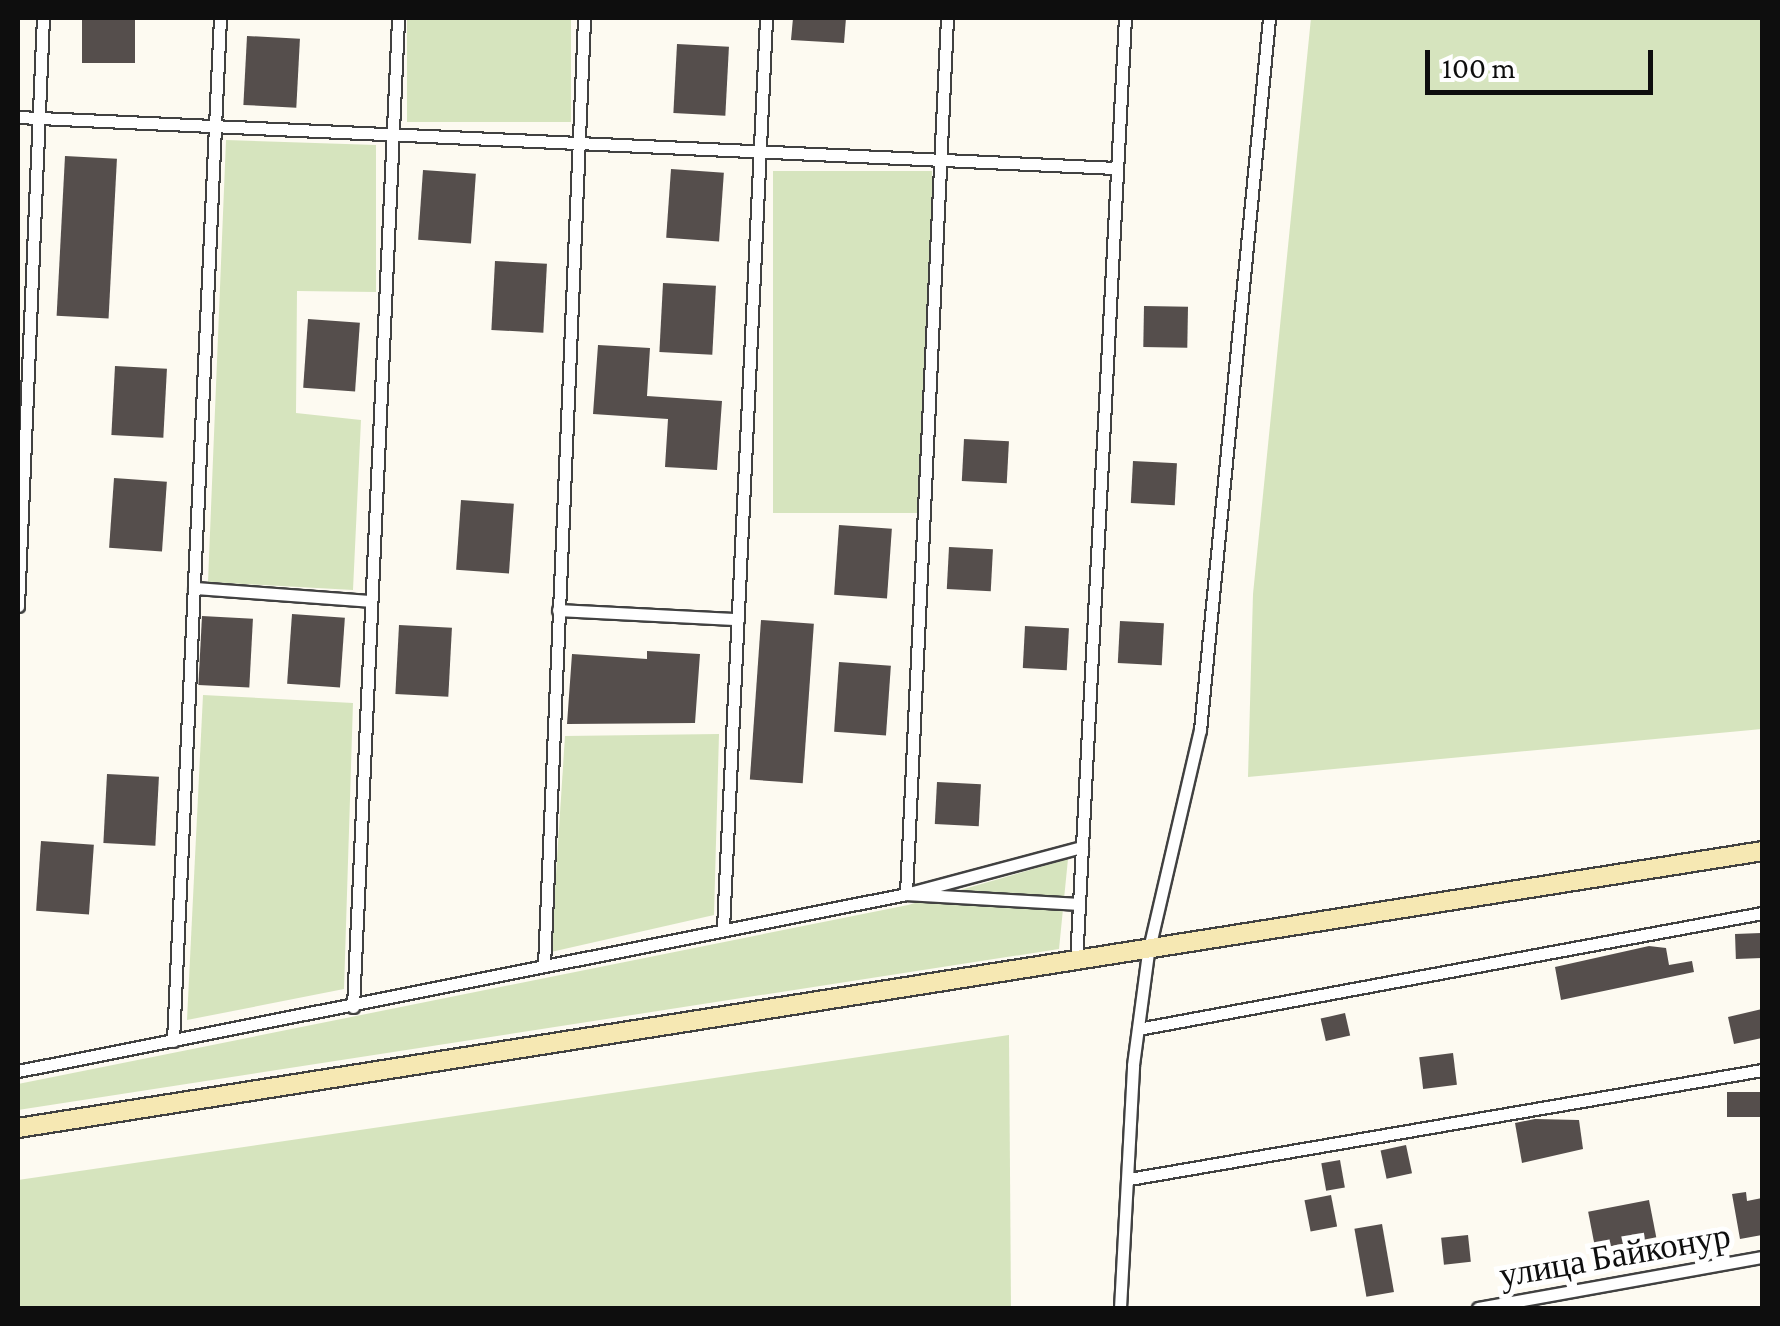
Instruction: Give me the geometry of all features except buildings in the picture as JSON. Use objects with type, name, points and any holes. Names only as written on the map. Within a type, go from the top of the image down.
[{"type":"main road","points":[[18,1128],[505,1044],[1148,954],[1762,851]]},
{"type":"street","points":[[18,606],[42,18]]},
{"type":"street","points":[[173,1041],[220,18]]},
{"type":"street","points":[[353,1007],[398,18]]},
{"type":"street","points":[[544,966],[584,18]]},
{"type":"street","points":[[723,928],[766,18]]},
{"type":"street","points":[[906,894],[948,18]]},
{"type":"street","points":[[1076,964],[1124,18]]},
{"type":"street","points":[[1120,1308],[1138,1029],[1148,954],[1200,730],[1269,18]]},
{"type":"street","points":[[18,117],[1117,168]]},
{"type":"street","points":[[194,588],[371,601]]},
{"type":"street","points":[[558,610],[738,618]]},
{"type":"street","points":[[18,1071],[906,894],[1082,847]]},
{"type":"street","points":[[906,894],[1079,904]]},
{"type":"street","points":[[1138,1029],[1762,913]]},
{"type":"street","points":[[1129,1179],[1762,1070]]},
{"type":"street","name":"улица Байконур","points":[[1478,1308],[1762,1258]]},
{"type":"green space","points":[[407,18],[571,18],[571,122],[407,122]]},
{"type":"green space","points":[[1311,18],[1762,18],[1762,729],[1248,777],[1253,594]]},
{"type":"green space","points":[[226,140],[376,145],[376,292],[297,291],[296,413],[361,420],[353,590],[208,582]]},
{"type":"green space","points":[[773,171],[932,171],[932,513],[773,513]]},
{"type":"green space","points":[[203,695],[353,703],[344,989],[187,1020]]},
{"type":"green space","points":[[719,734],[714,915],[551,952],[565,736]]},
{"type":"green space","points":[[1068,859],[1059,949],[18,1110],[18,1084],[908,905]]},
{"type":"green space","points":[[1009,1035],[1011,1308],[18,1308],[18,1180]]}]
